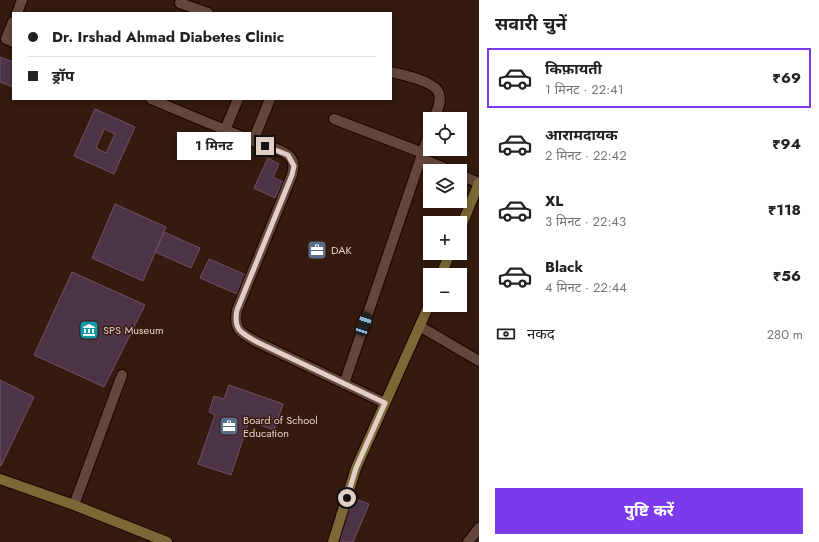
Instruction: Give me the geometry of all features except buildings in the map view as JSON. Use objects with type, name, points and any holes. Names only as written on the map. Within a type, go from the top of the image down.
[{"type":"main road","points":[[466,216],[478,187]]},
{"type":"main road","points":[[333,542],[356,468],[427,312]]},
{"type":"main road","points":[[0,479],[74,505],[167,542]]},
{"type":"street","points":[[17,12],[22,0]]},
{"type":"street","points":[[180,4],[205,12]]},
{"type":"street","points":[[6,42],[12,25]]},
{"type":"street","points":[[392,72],[429,83],[436,89],[440,94],[436,112]]},
{"type":"street","points":[[153,100],[288,155],[294,166],[292,175],[237,310],[235,324],[247,337],[385,403]]},
{"type":"street","points":[[225,130],[238,100]]},
{"type":"street","points":[[253,141],[270,100]]},
{"type":"street","points":[[334,119],[437,164]]},
{"type":"street","points":[[344,384],[423,153]]},
{"type":"street","points":[[467,180],[478,187]]},
{"type":"street","points":[[421,327],[479,360]]},
{"type":"street","points":[[74,505],[122,375]]},
{"type":"street","points":[[468,542],[479,528]]},
{"type":"place","name":"DAK","points":[[317,250]]},
{"type":"place","name":"SPS Museum","points":[[89,330]]},
{"type":"place","name":"Board of School Education","points":[[229,426]]},
{"type":"route","points":[[265,146],[288,155],[294,166],[292,175],[237,310],[235,324],[247,337],[385,403],[356,468],[347,498]]}]
